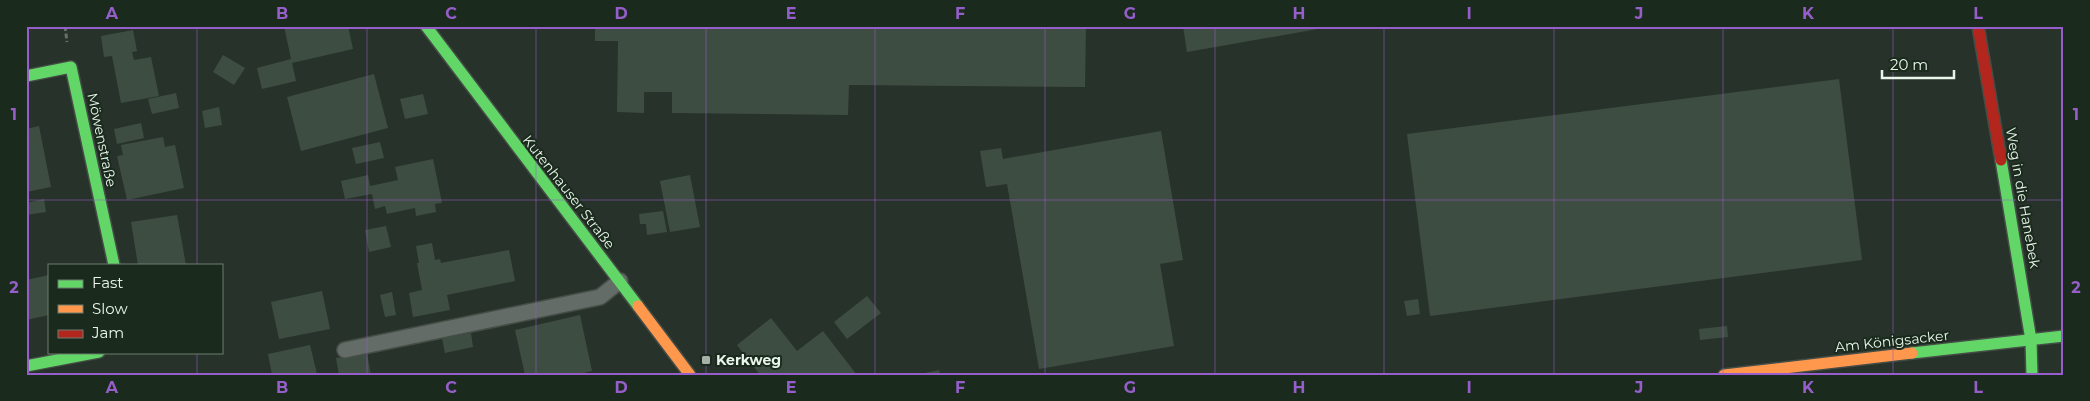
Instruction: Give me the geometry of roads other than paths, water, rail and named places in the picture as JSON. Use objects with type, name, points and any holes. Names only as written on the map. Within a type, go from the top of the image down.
[{"type":"street","name":"Kutenhauser Straße","points":[[426,26],[537,176],[620,281],[690,375]]},
{"type":"street","name":"Weg in die Hanebek","points":[[1978,26],[2031,340],[2032,375]]},
{"type":"street","name":"Möwenstraße","points":[[26,76],[72,67],[114,264]]},
{"type":"street","name":"Am Königsacker","points":[[1724,375],[2064,336]]},
{"type":"street","points":[[26,366],[89,354]]},
{"type":"lane","points":[[345,350],[600,296],[620,281]]},
{"type":"lane","points":[[1858,360],[1861,375]]},
{"type":"place","name":"Kerkweg","points":[[706,360]]}]
